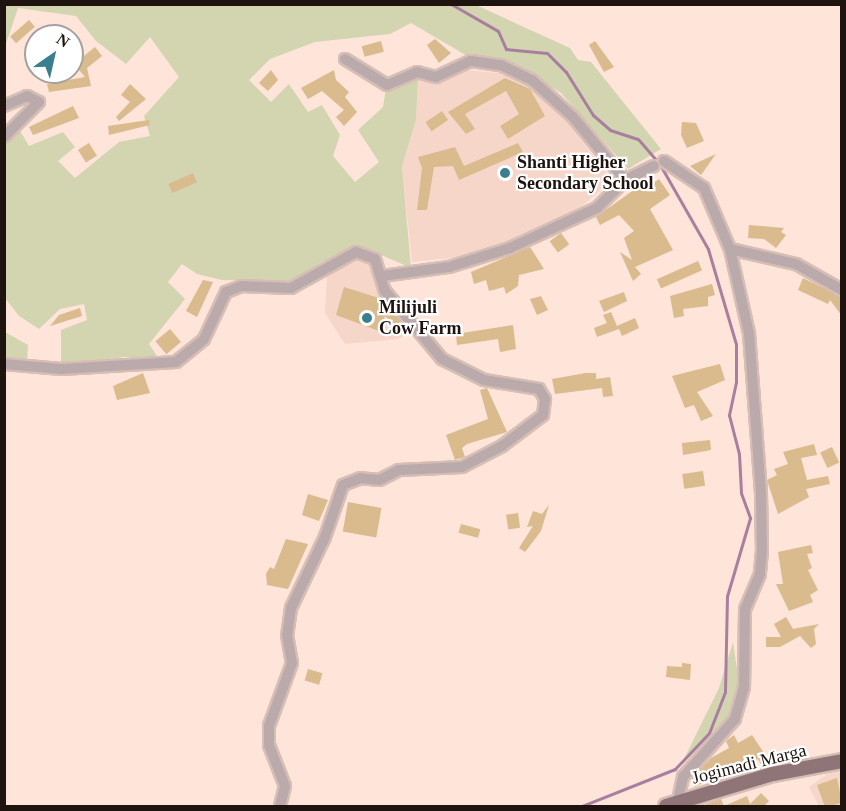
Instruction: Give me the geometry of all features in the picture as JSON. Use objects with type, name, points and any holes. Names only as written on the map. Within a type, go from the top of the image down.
[{"type":"main road","name":"Jogimadi Marga","points":[[672,804],[773,774],[842,760]]},
{"type":"street","points":[[345,59],[387,85],[417,72],[435,77],[471,61],[517,71],[573,117],[625,180]]},
{"type":"street","points":[[4,106],[27,96],[39,102],[4,137]]},
{"type":"street","points":[[382,276],[449,267],[510,248],[597,208],[625,180],[659,163],[704,188],[730,249],[749,333],[762,550],[760,574],[745,609],[744,687],[735,719],[683,777],[672,804]]},
{"type":"street","points":[[730,249],[796,264],[842,290]]},
{"type":"street","points":[[4,364],[62,369],[176,362],[204,339],[226,292],[242,286],[291,288],[356,252],[375,259],[385,291],[442,358],[484,380],[539,389],[545,399],[543,415],[501,446],[462,467],[399,470],[378,480],[361,478],[343,485],[335,513],[291,608],[287,634],[292,663],[269,726],[269,745],[285,786],[279,807]]},
{"type":"shaded area","name":"Shanti Higher Secondary School","points":[[465,70],[521,75],[561,114],[612,180],[568,218],[471,256],[412,262],[402,166],[416,120],[418,79],[430,83]]},
{"type":"shaded area","points":[[352,257],[366,259],[374,268],[412,333],[397,339],[345,344],[325,313],[327,275]]},
{"type":"shaded area","points":[[841,764],[841,806],[819,806],[809,787]]},
{"type":"green space","points":[[5,5],[476,5],[570,48],[578,60],[591,62],[661,149],[628,169],[561,93],[505,59],[469,57],[411,23],[390,34],[315,42],[270,59],[249,80],[271,102],[289,84],[308,112],[322,105],[340,135],[333,156],[355,182],[379,162],[358,130],[383,107],[387,81],[418,79],[416,120],[402,166],[411,268],[363,247],[321,262],[295,281],[222,280],[197,274],[182,264],[168,282],[185,299],[149,344],[159,359],[125,357],[61,365],[61,330],[87,320],[84,304],[60,309],[39,329],[19,316],[5,298],[5,144],[20,131],[29,146],[63,132],[75,147],[58,161],[75,178],[119,142],[150,136],[144,116],[179,77],[150,37],[126,64],[96,41],[76,16],[18,8],[5,47]]},
{"type":"green space","points":[[5,332],[28,345],[27,362],[5,361]]},
{"type":"green space","points":[[733,642],[740,690],[724,724],[681,765],[719,688]]},
{"type":"building","points":[[24,24],[24,36],[16,43],[10,36]]},
{"type":"building","points":[[435,39],[451,53],[439,63],[427,45]]},
{"type":"building","points":[[381,41],[384,52],[365,57],[362,46]]},
{"type":"building","points":[[595,41],[614,67],[604,72],[589,45]]},
{"type":"building","points":[[95,47],[102,56],[87,68],[91,86],[49,92],[47,84],[84,84],[84,56]]},
{"type":"building","points":[[271,70],[278,80],[268,91],[259,83]]},
{"type":"building","points":[[334,70],[336,80],[349,92],[345,97],[357,112],[344,126],[336,117],[344,110],[322,91],[308,99],[301,88]]},
{"type":"building","points":[[505,78],[530,89],[545,116],[508,139],[500,126],[519,114],[506,91],[465,114],[475,129],[466,134],[448,112]]},
{"type":"building","points":[[130,84],[146,99],[119,121],[116,117],[130,102],[121,95]]},
{"type":"building","points":[[73,106],[79,118],[33,135],[29,127]]},
{"type":"building","points":[[442,111],[448,120],[432,131],[425,122]]},
{"type":"building","points":[[149,120],[150,125],[109,135],[108,126]]},
{"type":"building","points":[[682,122],[696,123],[704,141],[687,148],[681,135]]},
{"type":"building","points":[[89,143],[97,156],[86,163],[78,150]]},
{"type":"building","points":[[518,143],[523,152],[459,180],[453,166],[434,167],[427,210],[417,210],[422,168],[418,157],[455,147],[464,166]]},
{"type":"building","points":[[716,154],[701,175],[690,166]]},
{"type":"building","points":[[193,173],[197,182],[172,193],[168,184]]},
{"type":"building","points":[[649,179],[652,184],[659,179],[670,195],[650,209],[673,250],[635,267],[641,274],[633,281],[620,252],[632,260],[624,238],[634,231],[619,215],[600,225],[596,217]]},
{"type":"building","points":[[749,225],[784,228],[781,232],[786,235],[776,248],[764,239],[748,238]]},
{"type":"building","points":[[561,233],[569,244],[558,253],[550,241]]},
{"type":"building","points":[[530,247],[544,269],[519,275],[518,286],[506,294],[504,287],[489,291],[486,280],[474,284],[471,272]]},
{"type":"building","points":[[698,261],[702,270],[661,288],[657,279]]},
{"type":"building","points":[[803,278],[842,297],[842,316],[830,300],[828,304],[798,290]]},
{"type":"building","points":[[203,280],[213,282],[197,317],[186,311]]},
{"type":"building","points":[[712,284],[715,295],[708,297],[708,306],[683,309],[684,316],[674,318],[670,296]]},
{"type":"building","points":[[344,287],[382,299],[406,327],[403,331],[385,316],[379,331],[336,315]]},
{"type":"building","points":[[624,292],[627,301],[604,312],[599,301]]},
{"type":"building","points":[[541,296],[548,310],[537,315],[530,299]]},
{"type":"building","points":[[80,308],[82,316],[50,326],[59,315]]},
{"type":"building","points":[[611,312],[617,326],[635,318],[639,328],[622,336],[619,329],[597,337],[594,328],[607,323],[603,315]]},
{"type":"building","points":[[513,325],[516,349],[500,352],[498,339],[457,345],[456,334]]},
{"type":"building","points":[[170,329],[181,342],[166,354],[155,341]]},
{"type":"building","points":[[720,364],[725,380],[697,392],[713,416],[701,421],[694,405],[685,408],[672,376]]},
{"type":"building","points":[[143,373],[150,393],[117,400],[113,386]]},
{"type":"building","points":[[596,373],[596,379],[610,377],[613,396],[603,397],[602,388],[555,394],[552,379]]},
{"type":"building","points":[[487,388],[507,432],[467,444],[462,448],[465,457],[455,460],[446,435],[488,419],[480,390]]},
{"type":"building","points":[[710,440],[711,450],[683,455],[682,443]]},
{"type":"building","points":[[814,444],[817,455],[801,458],[807,480],[828,476],[830,484],[806,489],[809,497],[778,514],[767,480],[777,475],[774,469],[788,464],[783,452]]},
{"type":"building","points":[[832,447],[839,462],[827,468],[820,452]]},
{"type":"building","points":[[703,471],[705,486],[684,489],[682,474]]},
{"type":"building","points":[[308,494],[328,500],[319,521],[302,515]]},
{"type":"building","points":[[348,502],[381,508],[376,537],[343,532]]},
{"type":"building","points":[[549,505],[541,531],[525,552],[519,548],[533,526],[527,527],[533,511],[542,514]]},
{"type":"building","points":[[518,513],[520,528],[508,530],[506,515]]},
{"type":"building","points":[[461,524],[480,529],[478,538],[459,533]]},
{"type":"building","points":[[286,539],[308,544],[288,589],[267,585],[266,574],[270,567],[274,569]]},
{"type":"building","points":[[811,545],[813,553],[807,554],[812,568],[808,570],[818,590],[810,595],[813,602],[789,611],[776,584],[783,584],[778,552]]},
{"type":"building","points":[[786,617],[793,629],[819,624],[814,629],[816,644],[811,648],[800,636],[780,647],[766,647],[766,637],[781,637],[774,624]]},
{"type":"building","points":[[682,663],[691,664],[690,680],[666,677],[667,666],[682,667]]},
{"type":"building","points":[[308,669],[322,673],[319,685],[305,681]]},
{"type":"building","points":[[734,735],[738,743],[752,735],[770,762],[762,766],[758,759],[741,766],[739,763],[695,787],[691,779],[711,758],[729,748],[726,741]]},
{"type":"building","points":[[837,778],[842,803],[825,807],[817,785]]},
{"type":"building","points":[[761,793],[769,801],[763,807],[699,807],[721,799],[724,806],[747,796],[750,804]]},
{"type":"waterway","points":[[451,4],[498,31],[506,49],[547,53],[566,72],[593,115],[610,130],[638,139],[659,163],[708,249],[736,344],[736,382],[729,415],[739,454],[741,493],[750,518],[727,596],[725,692],[709,733],[675,769],[582,806]]},
{"type":"place","name":"Shanti Higher Secondary School","points":[[505,173]]},
{"type":"place","name":"Milijuli Cow Farm","points":[[367,318]]}]
